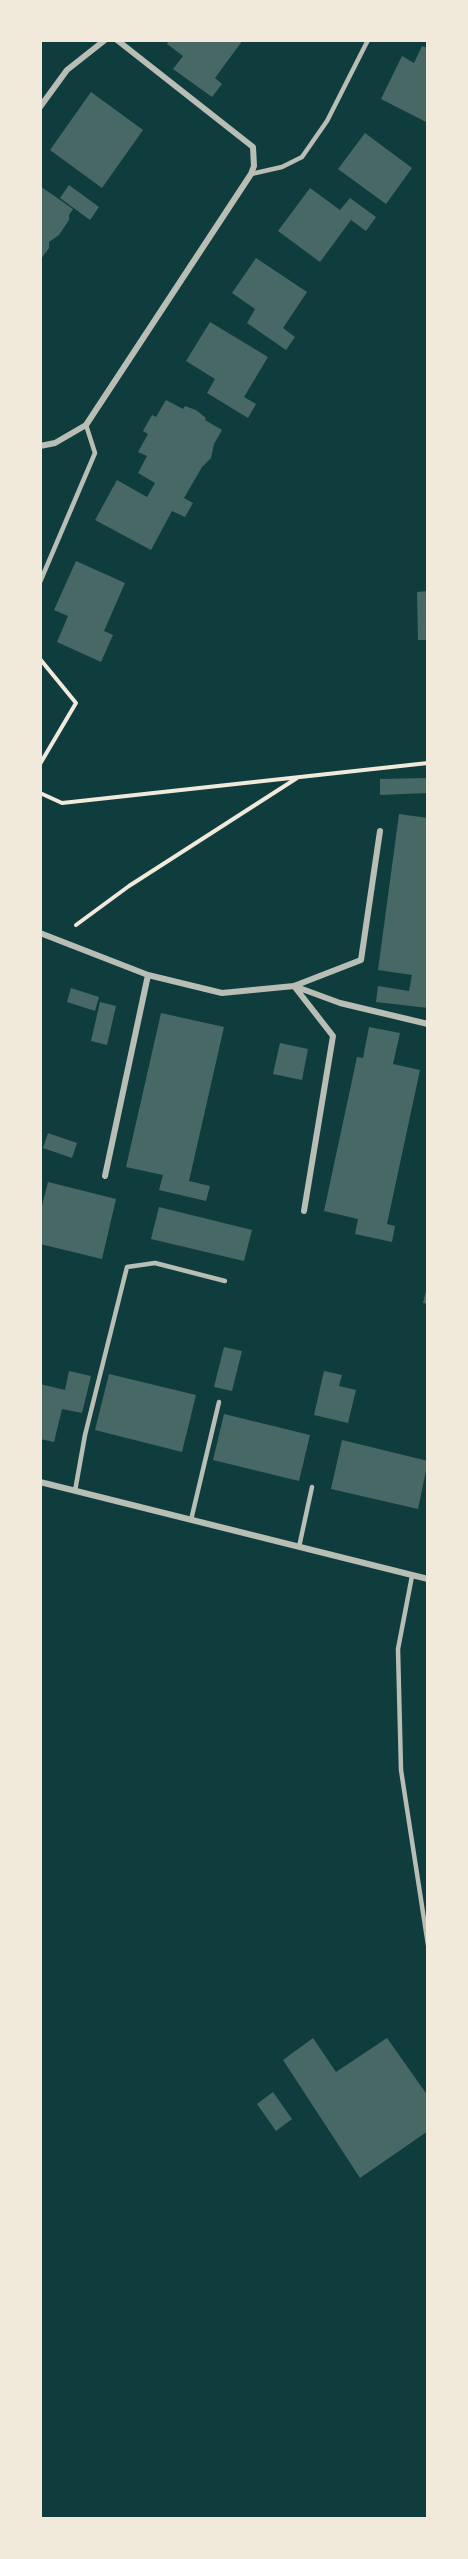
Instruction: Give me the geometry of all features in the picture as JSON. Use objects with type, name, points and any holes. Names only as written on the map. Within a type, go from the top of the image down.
[{"type":"street","points":[[40,107],[67,70],[105,40]]},
{"type":"street","points":[[40,446],[55,443],[86,425],[251,174],[255,157],[253,147],[117,40]]},
{"type":"street","points":[[40,933],[148,975],[222,993],[294,986],[361,960],[380,831]]},
{"type":"street","points":[[105,1176],[148,975]]},
{"type":"street","points":[[294,986],[340,1003],[428,1024]]},
{"type":"street","points":[[294,986],[333,1036],[304,1211]]},
{"type":"street","points":[[40,1482],[428,1579]]},
{"type":"lane","points":[[251,174],[282,167],[302,157],[327,121],[368,40]]},
{"type":"lane","points":[[40,582],[95,453],[86,425]]},
{"type":"lane","points":[[75,1491],[85,1435],[127,1267],[155,1263],[225,1281]]},
{"type":"lane","points":[[191,1520],[219,1402]]},
{"type":"lane","points":[[299,1547],[312,1487]]},
{"type":"lane","points":[[412,1576],[398,1649],[401,1770],[428,1945]]},
{"type":"path","points":[[40,659],[76,703],[40,764]]},
{"type":"path","points":[[40,794],[62,803],[428,763]]},
{"type":"path","points":[[56,940],[129,886],[298,777]]},
{"type":"building","points":[[169,40],[243,40],[215,78],[222,84],[212,97],[173,69],[183,56],[167,44]]},
{"type":"building","points":[[422,46],[428,48],[428,123],[381,99],[402,56],[414,63]]},
{"type":"building","points":[[91,92],[143,130],[102,188],[50,150]]},
{"type":"building","points":[[365,133],[412,168],[386,204],[338,169]]},
{"type":"building","points":[[69,185],[99,207],[90,220],[60,198]]},
{"type":"building","points":[[40,186],[73,209],[69,220],[59,235],[49,242],[49,248],[40,260]]},
{"type":"building","points":[[310,188],[340,210],[350,198],[376,217],[366,231],[351,220],[320,262],[278,231]]},
{"type":"building","points":[[256,258],[307,292],[283,328],[295,337],[286,350],[247,323],[255,309],[232,293]]},
{"type":"building","points":[[210,322],[268,357],[244,397],[256,404],[248,418],[207,393],[215,379],[186,361]]},
{"type":"building","points":[[166,400],[183,409],[185,406],[196,410],[206,418],[205,420],[222,430],[214,444],[211,458],[202,467],[184,498],[193,503],[185,517],[172,511],[151,550],[95,520],[117,480],[147,497],[155,483],[138,473],[147,456],[138,452],[148,434],[143,431],[152,415],[156,417]]},
{"type":"building","points":[[76,561],[125,583],[104,631],[113,635],[101,662],[57,642],[68,616],[54,610]]},
{"type":"building","points":[[428,591],[428,640],[418,640],[417,592]]},
{"type":"building","points":[[428,778],[428,793],[380,795],[380,779]]},
{"type":"building","points":[[399,814],[428,818],[428,1008],[376,1002],[378,986],[409,991],[412,975],[378,970]]},
{"type":"building","points":[[71,988],[99,997],[95,1011],[67,1002]]},
{"type":"building","points":[[100,1002],[116,1006],[107,1045],[91,1041]]},
{"type":"building","points":[[161,1013],[224,1027],[189,1181],[210,1186],[206,1201],[159,1190],[163,1175],[126,1167]]},
{"type":"building","points":[[369,1027],[400,1033],[393,1064],[420,1070],[387,1224],[395,1226],[392,1242],[355,1234],[358,1219],[324,1211],[357,1057],[363,1058]]},
{"type":"building","points":[[280,1043],[308,1049],[302,1080],[273,1074]]},
{"type":"building","points":[[48,1133],[77,1143],[72,1158],[43,1148]]},
{"type":"building","points":[[48,1182],[116,1199],[102,1259],[40,1244],[40,1214]]},
{"type":"building","points":[[159,1207],[252,1230],[244,1261],[151,1239]]},
{"type":"building","points":[[428,1287],[428,1304],[423,1303]]},
{"type":"building","points":[[224,1347],[242,1351],[232,1391],[214,1387]]},
{"type":"building","points":[[69,1371],[91,1376],[82,1413],[62,1409],[54,1442],[40,1439],[40,1384],[65,1390]]},
{"type":"building","points":[[324,1371],[342,1375],[339,1386],[356,1390],[348,1423],[314,1415]]},
{"type":"building","points":[[109,1374],[196,1395],[182,1452],[95,1430]]},
{"type":"building","points":[[224,1414],[310,1435],[299,1481],[213,1460]]},
{"type":"building","points":[[342,1440],[428,1461],[418,1509],[331,1489]]},
{"type":"building","points":[[313,2038],[336,2072],[387,2038],[428,2096],[428,2131],[360,2178],[283,2060]]},
{"type":"building","points":[[273,2092],[292,2119],[276,2131],[257,2104]]}]
